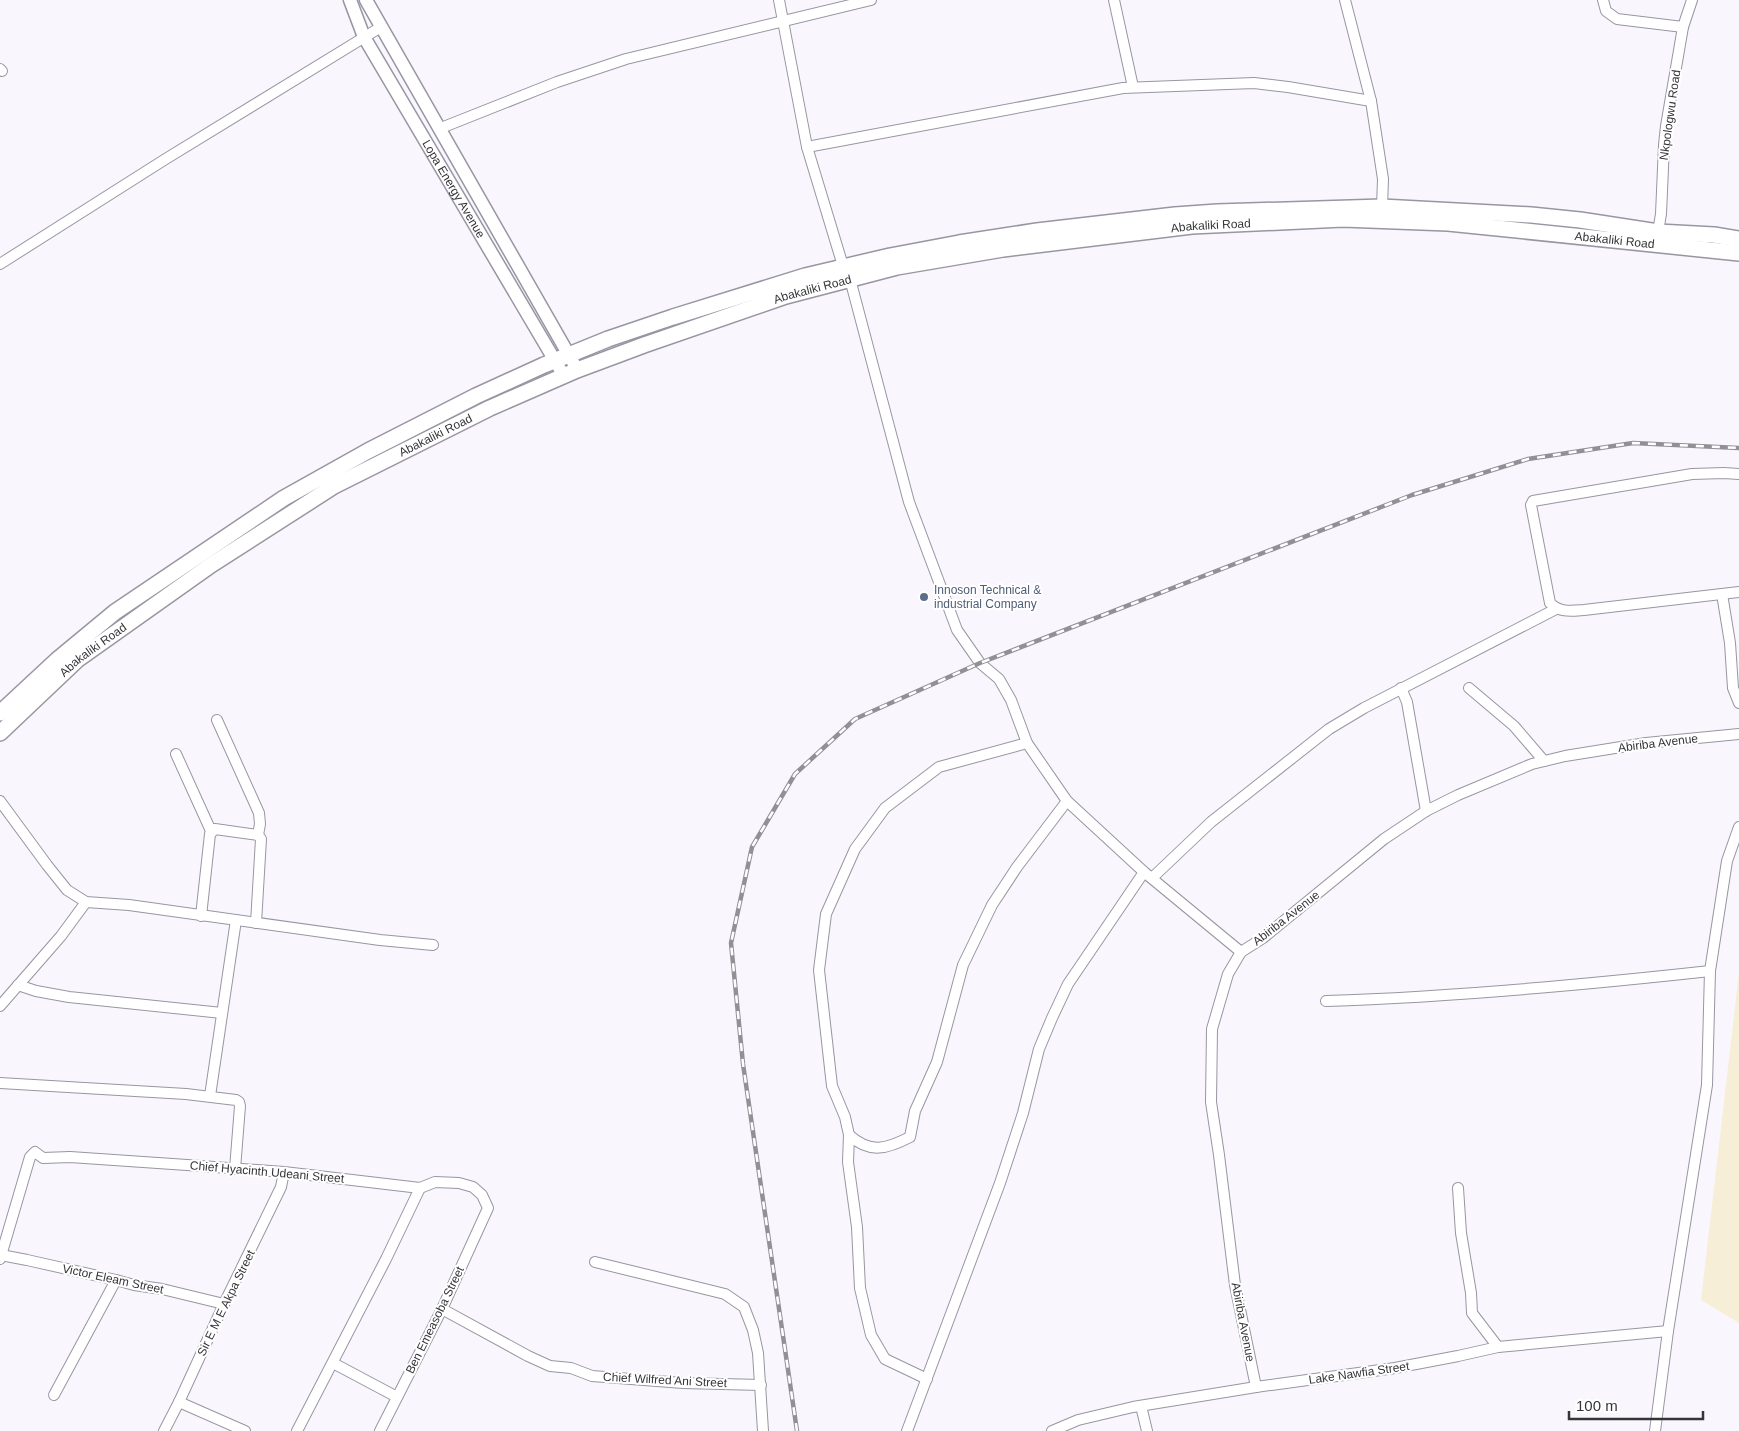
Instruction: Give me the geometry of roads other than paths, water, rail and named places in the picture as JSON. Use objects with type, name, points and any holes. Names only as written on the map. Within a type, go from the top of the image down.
[{"type":"highway","name":"Abakaliki Road","points":[[0,733],[77,660],[211,565],[334,486],[490,408],[571,373],[897,255],[1014,234],[1175,215],[1382,207],[1457,210],[1570,219],[1658,232],[1714,235],[1739,239]]},
{"type":"highway","name":"Abakaliki Road","points":[[0,713],[57,660],[115,612],[284,498],[368,451],[476,396],[562,358],[673,317],[764,290],[783,282],[897,267],[994,250],[1113,234],[1192,226],[1344,219],[1448,223],[1739,253]]},
{"type":"main road","name":"Lopa Energy Avenue","points":[[350,0],[364,37],[394,85],[515,294],[562,358]]},
{"type":"main road","name":"Lopa Energy Avenue","points":[[366,0],[441,128],[571,373]]},
{"type":"street","points":[[779,0],[807,148],[846,273],[909,502],[956,630],[980,663],[1003,686],[1012,700],[1027,743],[1067,801],[1148,875],[1241,952]]},
{"type":"street","points":[[441,128],[557,82],[626,58],[871,0]]},
{"type":"street","points":[[1114,0],[1133,87]]},
{"type":"street","points":[[1345,0],[1371,100],[1383,179],[1382,207]]},
{"type":"street","points":[[1603,0],[1606,11],[1617,19],[1683,27]]},
{"type":"street","name":"Nkpologwu Road","points":[[1658,232],[1662,196],[1664,144],[1683,27],[1692,0]]},
{"type":"street","points":[[0,264],[164,160],[381,27]]},
{"type":"street","points":[[807,148],[1113,89],[1133,87],[1254,83],[1371,100]]},
{"type":"street","points":[[1556,609],[1550,602],[1531,505],[1533,501],[1692,474],[1739,474]]},
{"type":"street","points":[[907,1431],[1000,1183],[1023,1113],[1039,1049],[1052,1018],[1068,984],[1148,875],[1211,822],[1329,729],[1401,688],[1556,609],[1584,610],[1739,592]]},
{"type":"street","points":[[1722,594],[1730,643],[1733,688],[1739,703]]},
{"type":"street","points":[[1401,688],[1407,702],[1426,811]]},
{"type":"street","points":[[1469,688],[1514,726],[1544,761]]},
{"type":"street","points":[[217,720],[259,813],[258,835],[261,844],[256,922]]},
{"type":"street","name":"Abiriba Avenue","points":[[1256,1388],[1235,1285],[1211,1102],[1212,1029],[1228,974],[1241,952],[1263,938],[1384,839],[1426,811],[1458,795],[1532,764],[1565,756],[1646,743],[1739,734]]},
{"type":"street","points":[[927,1379],[885,1359],[871,1335],[860,1288],[856,1227],[848,1162],[849,1135],[845,1118],[832,1086],[819,970],[826,914],[855,849],[885,808],[939,767],[1027,743]]},
{"type":"street","points":[[176,754],[212,830],[201,916]]},
{"type":"street","points":[[0,801],[67,890],[86,902],[256,922],[380,940],[433,945]]},
{"type":"street","points":[[849,1135],[858,1143],[870,1148],[882,1148],[910,1137],[915,1111],[937,1062],[963,965],[992,905],[1017,867],[1067,801]]},
{"type":"street","points":[[1655,1431],[1668,1331],[1707,1085],[1710,971],[1727,862],[1739,827]]},
{"type":"street","points":[[212,830],[258,835]]},
{"type":"street","points":[[0,1006],[61,936],[86,902]]},
{"type":"street","points":[[210,1096],[236,920]]},
{"type":"street","points":[[1326,1001],[1414,998],[1561,987],[1710,971]]},
{"type":"street","points":[[18,984],[36,991],[69,997],[222,1013]]},
{"type":"street","points":[[0,1084],[210,1096],[236,1100],[239,1102],[235,1169]]},
{"type":"street","name":"Chief Hyacinth Udeani Street","points":[[1,1257],[30,1157],[35,1152],[43,1158],[70,1157],[284,1172],[420,1188],[435,1182],[459,1183],[473,1187],[482,1195],[488,1208]]},
{"type":"street","name":"Sir E M E Akpa Street","points":[[164,1431],[180,1402],[224,1304],[281,1187],[284,1172]]},
{"type":"street","points":[[297,1431],[333,1364],[420,1188]]},
{"type":"street","points":[[1458,1188],[1461,1233],[1472,1312],[1498,1347]]},
{"type":"street","name":"Ben Emeasoba Street","points":[[380,1431],[442,1309],[488,1208]]},
{"type":"street","name":"Victor Eleam Street","points":[[1,1257],[134,1285],[162,1289],[224,1304]]},
{"type":"street","points":[[595,1262],[724,1294],[744,1307],[753,1330],[758,1353],[763,1431]]},
{"type":"street","points":[[54,1395],[116,1280]]},
{"type":"street","name":"Chief Wilfred Ani Street","points":[[442,1309],[550,1366],[571,1368],[592,1376],[683,1383],[761,1385]]},
{"type":"street","name":"Lake Nawfia Street","points":[[1052,1431],[1078,1420],[1141,1406],[1395,1368],[1498,1347],[1668,1331]]},
{"type":"street","points":[[333,1364],[397,1397]]},
{"type":"street","points":[[180,1402],[245,1431]]},
{"type":"street","points":[[1141,1406],[1147,1431]]},
{"type":"railway","points":[[797,1431],[743,1064],[731,943],[752,847],[795,774],[855,719],[980,663],[1412,495],[1528,459],[1633,443],[1739,448]]},
{"type":"place","name":"Innoson Technical & industrial Company","points":[[924,597]]}]
